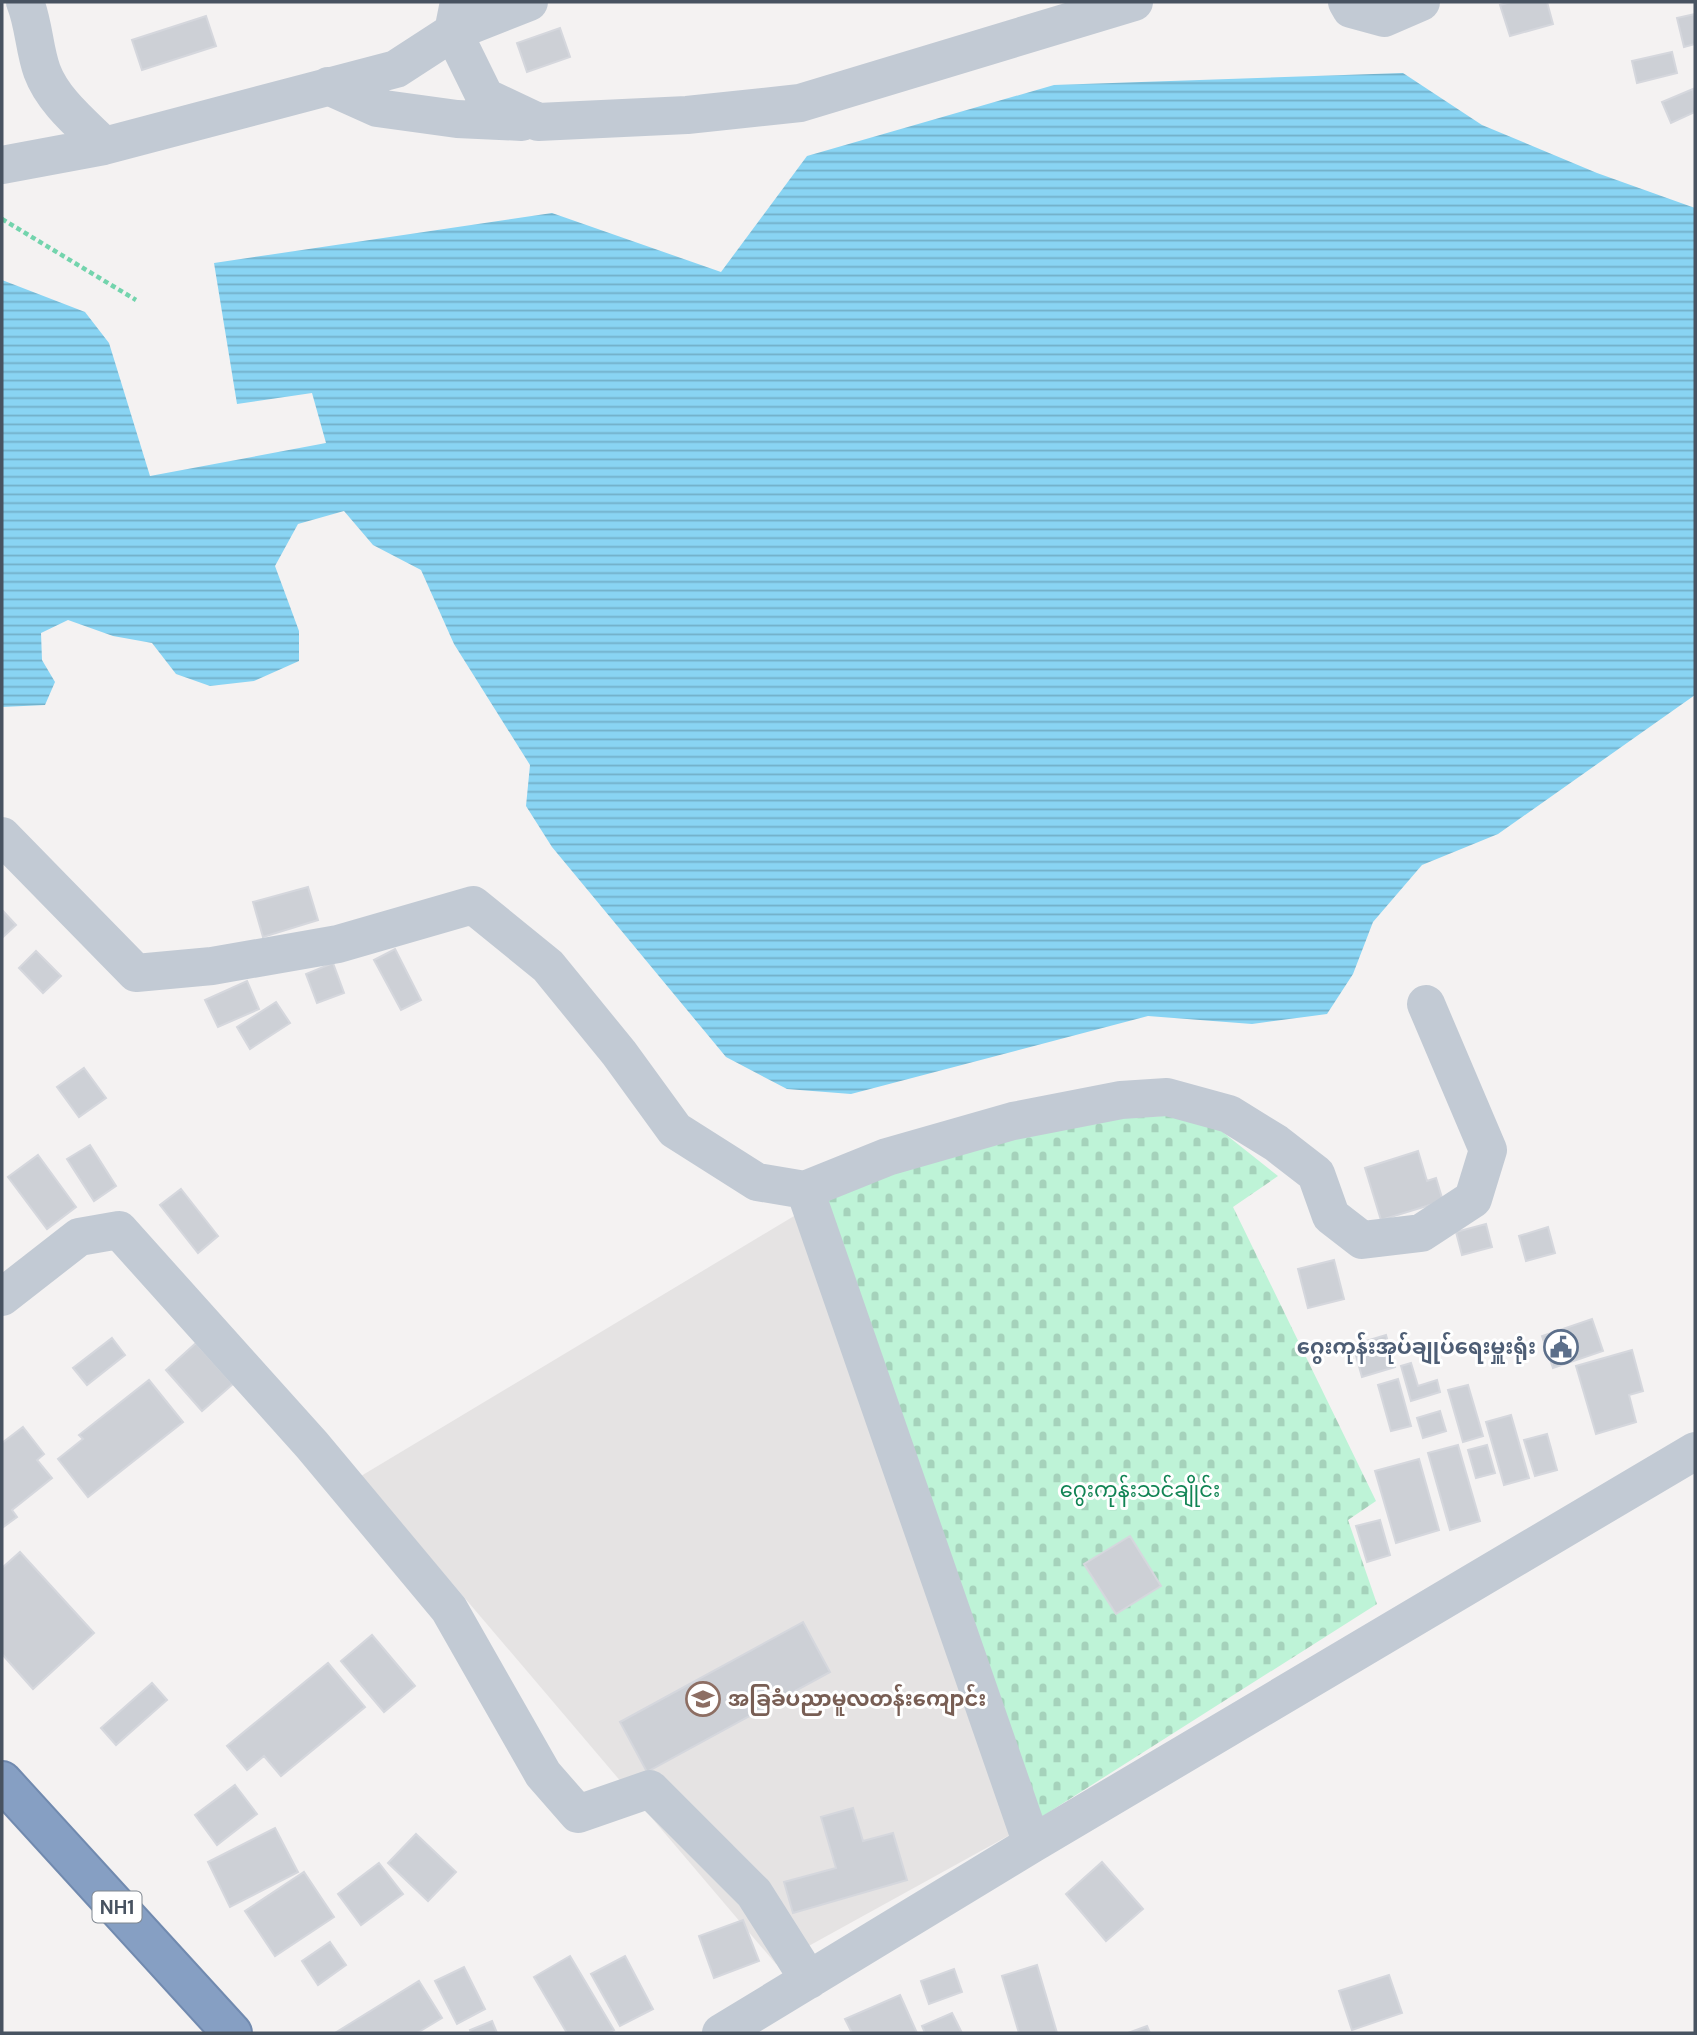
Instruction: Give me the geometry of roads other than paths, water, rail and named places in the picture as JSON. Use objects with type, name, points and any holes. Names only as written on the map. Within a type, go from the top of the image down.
[{"type":"highway","name":"NH1","points":[[2,1781],[232,2033]]},
{"type":"street","points":[[25,2],[33,23],[42,71],[61,103],[104,146]]},
{"type":"street","points":[[2,165],[104,146],[396,69],[456,17],[529,2]]},
{"type":"street","points":[[328,86],[377,108],[457,119],[538,122],[687,115],[800,103],[1134,2]]},
{"type":"street","points":[[1347,2],[1352,9],[1384,18],[1421,2]]},
{"type":"street","points":[[456,17],[485,97],[538,122]]},
{"type":"street","points":[[2,836],[136,973],[212,966],[338,944],[473,905],[548,966],[619,1053],[675,1130],[757,1182],[805,1190],[887,1157],[1013,1121],[1121,1100],[1167,1097],[1229,1114],[1276,1143],[1316,1174],[1331,1216],[1362,1240],[1421,1233],[1473,1199],[1488,1150],[1426,1004]]},
{"type":"street","points":[[805,1190],[1032,1844]]},
{"type":"street","points":[[2,1297],[79,1237],[119,1230],[312,1445],[449,1609],[543,1773],[578,1814],[650,1789],[754,1893],[809,1980]]},
{"type":"street","points":[[722,2033],[1032,1844],[1695,1451]]},
{"type":"water","points":[[1403,73],[1482,125],[1597,173],[1695,208],[1695,695],[1498,834],[1422,865],[1373,922],[1353,974],[1327,1014],[1252,1024],[1148,1016],[851,1094],[787,1089],[726,1057],[552,847],[526,806],[530,765],[454,644],[421,570],[373,545],[344,511],[298,524],[275,566],[299,631],[299,661],[254,681],[210,686],[176,674],[152,643],[113,636],[68,620],[41,633],[42,660],[55,682],[45,705],[2,707],[2,280],[85,312],[109,343],[150,476],[326,443],[312,393],[237,404],[214,263],[552,213],[721,272],[807,156],[1054,85]]},
{"type":"place","name":"ဂွေးကုန်းအုပ်ချုပ်ရေးမှူးရုံး","points":[[1561,1347]]},
{"type":"place","name":"အခြခံပညာမူလတန်းကျောင်း","points":[[703,1699]]},
{"type":"park label","name":"ဂွေးကုန်းသင်ချိုင်း","points":[[1140,1490]]}]
